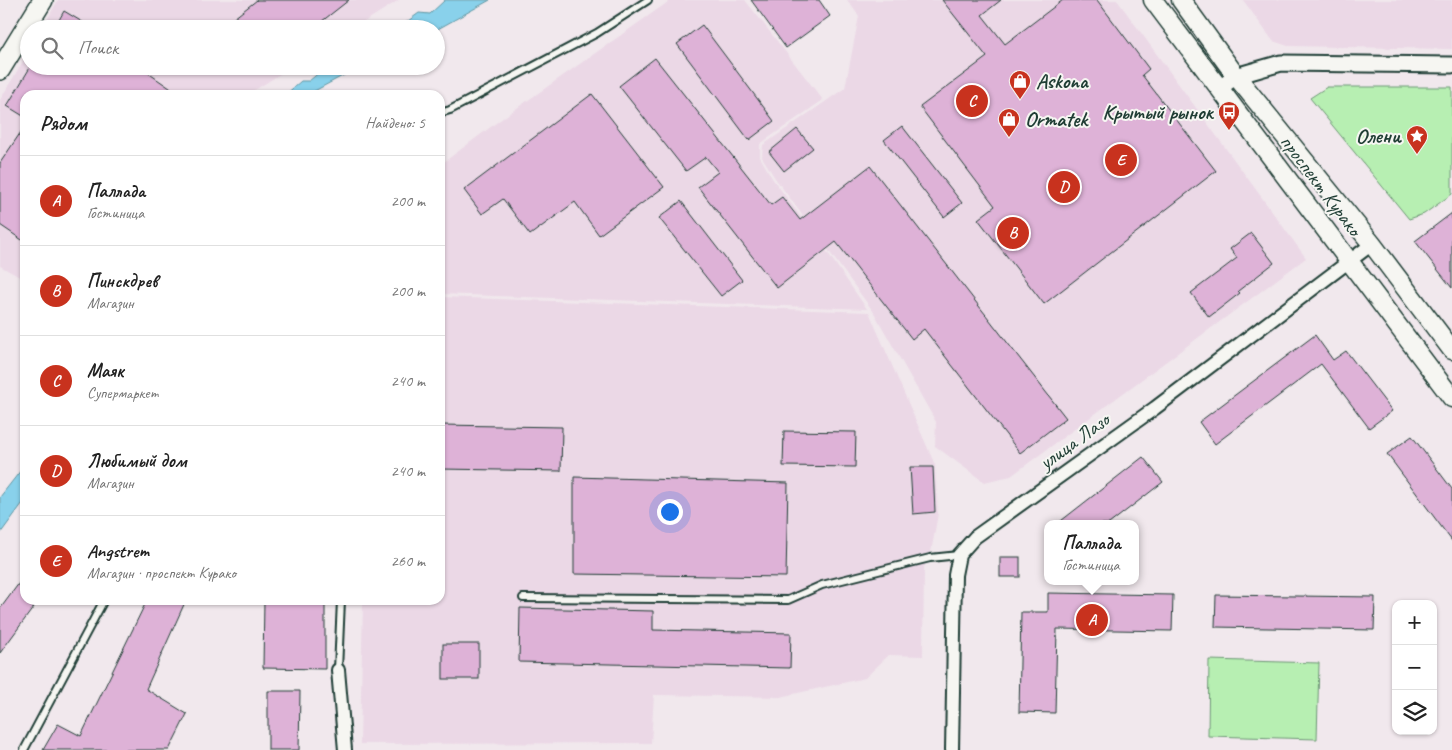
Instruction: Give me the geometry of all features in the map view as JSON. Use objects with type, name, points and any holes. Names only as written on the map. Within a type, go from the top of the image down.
[{"type":"main road","points":[[31,20],[44,0]]},
{"type":"main road","name":"проспект Курако","points":[[1153,0],[1452,398]]},
{"type":"main road","name":"проспект Курако","points":[[1181,0],[1236,76],[1372,244],[1452,350]]},
{"type":"main road","points":[[1,66],[20,37]]},
{"type":"street","points":[[1220,88],[1236,76],[1281,63],[1452,65]]},
{"type":"street","name":"улица Лазо","points":[[959,555],[976,537],[1155,408],[1372,244]]},
{"type":"street","points":[[952,750],[955,575],[959,555]]},
{"type":"street","points":[[338,670],[345,750]]},
{"type":"lane","points":[[445,112],[597,33],[648,0]]},
{"type":"lane","points":[[523,598],[788,600],[822,585],[930,558],[959,555]]},
{"type":"lane","points":[[24,750],[101,605]]},
{"type":"lane","points":[[338,670],[340,605]]},
{"type":"shaded area","points":[[58,0],[399,0],[367,20],[47,20]]},
{"type":"shaded area","points":[[671,0],[745,0],[823,100],[760,144],[760,157],[772,178],[867,309],[445,294],[445,161],[500,120]]},
{"type":"shaded area","points":[[847,0],[1117,0],[1306,258],[1011,476],[984,482],[935,446],[936,422],[873,311],[775,178],[762,157],[763,145],[845,88],[859,16]]},
{"type":"shaded area","points":[[1243,0],[1452,0],[1452,49],[1288,46],[1273,41]]},
{"type":"shaded area","points":[[20,66],[20,75],[279,75],[255,90],[20,90],[20,277],[0,266],[0,100]]},
{"type":"shaded area","points":[[445,297],[869,312],[935,465],[938,514],[930,558],[924,567],[923,656],[889,655],[865,678],[780,697],[654,695],[651,743],[360,744],[363,605],[445,605]]},
{"type":"green space","points":[[1327,87],[1452,87],[1452,194],[1424,214],[1409,219],[1310,98]]},
{"type":"green space","points":[[1209,660],[1319,663],[1317,739],[1208,736]]},
{"type":"water","points":[[445,0],[490,0],[445,25],[445,20],[409,20],[419,13],[430,14]]},
{"type":"water","points":[[316,75],[344,75],[316,90],[291,90],[301,81],[309,81]]},
{"type":"water","points":[[20,471],[20,507],[0,534],[0,497]]},
{"type":"building","points":[[257,0],[349,0],[323,20],[231,20]]},
{"type":"building","points":[[751,0],[819,0],[830,16],[786,48]]},
{"type":"building","points":[[942,0],[1001,0],[982,15],[1005,44],[1063,0],[1097,0],[1149,69],[1142,75],[1216,171],[1044,304],[978,219],[995,206],[920,107],[987,57]]},
{"type":"building","points":[[64,11],[79,20],[59,20]]},
{"type":"building","points":[[702,25],[774,121],[749,140],[677,44]]},
{"type":"building","points":[[655,58],[771,205],[782,197],[800,220],[870,166],[1066,418],[1020,453],[924,329],[912,339],[836,242],[777,288],[698,187],[718,172],[706,157],[686,171],[619,86]]},
{"type":"building","points":[[26,75],[151,75],[173,90],[20,90],[20,114],[7,106]]},
{"type":"building","points":[[592,94],[664,187],[599,235],[575,202],[530,235],[503,199],[482,214],[464,190]]},
{"type":"building","points":[[902,126],[962,203],[944,217],[884,140]]},
{"type":"building","points":[[797,129],[813,148],[784,171],[769,152]]},
{"type":"building","points":[[20,133],[20,239],[0,225],[0,163]]},
{"type":"building","points":[[681,201],[742,280],[721,296],[659,218]]},
{"type":"building","points":[[1452,213],[1452,288],[1415,241]]},
{"type":"building","points":[[1251,233],[1274,263],[1209,317],[1191,293],[1237,258],[1230,249]]},
{"type":"building","points":[[1315,335],[1333,360],[1346,351],[1392,411],[1369,428],[1321,364],[1215,444],[1199,422]]},
{"type":"building","points":[[445,425],[562,427],[561,471],[445,469]]},
{"type":"building","points":[[784,431],[856,432],[855,467],[783,466]]},
{"type":"building","points":[[1412,436],[1452,489],[1452,541],[1387,454]]},
{"type":"building","points":[[1143,457],[1163,482],[1114,520],[1062,520]]},
{"type":"building","points":[[910,467],[933,467],[935,512],[913,514]]},
{"type":"building","points":[[574,477],[788,483],[786,577],[574,574]]},
{"type":"building","points":[[1000,557],[1020,557],[1020,577],[1000,577]]},
{"type":"building","points":[[20,582],[20,605],[35,605],[0,653],[0,609]]},
{"type":"building","points":[[1048,593],[1173,595],[1172,631],[1057,629],[1055,713],[1019,712],[1021,612],[1048,612]]},
{"type":"building","points":[[1216,595],[1375,597],[1374,630],[1215,627]]},
{"type":"building","points":[[145,605],[184,605],[146,689],[187,714],[169,750],[43,750],[58,724],[81,736]]},
{"type":"building","points":[[264,605],[325,605],[325,669],[263,668]]},
{"type":"building","points":[[520,608],[653,611],[653,630],[791,633],[790,668],[519,662]]},
{"type":"building","points":[[443,644],[479,644],[479,679],[443,679]]},
{"type":"building","points":[[268,691],[300,691],[299,750],[268,750]]},
{"type":"place","name":"Askona","points":[[1020,100]]},
{"type":"place","name":"Маяк","points":[[972,101]]},
{"type":"place","name":"Крытый рынок","points":[[1229,131]]},
{"type":"place","name":"Ormatek","points":[[1009,138]]},
{"type":"place","name":"Олени","points":[[1417,155]]},
{"type":"place","name":"Angstrem","points":[[1121,160]]},
{"type":"place","name":"Любимый дом","points":[[1064,187]]},
{"type":"place","name":"Пинскдрев","points":[[1013,233]]},
{"type":"place","name":"Паллада","points":[[1092,620]]}]
